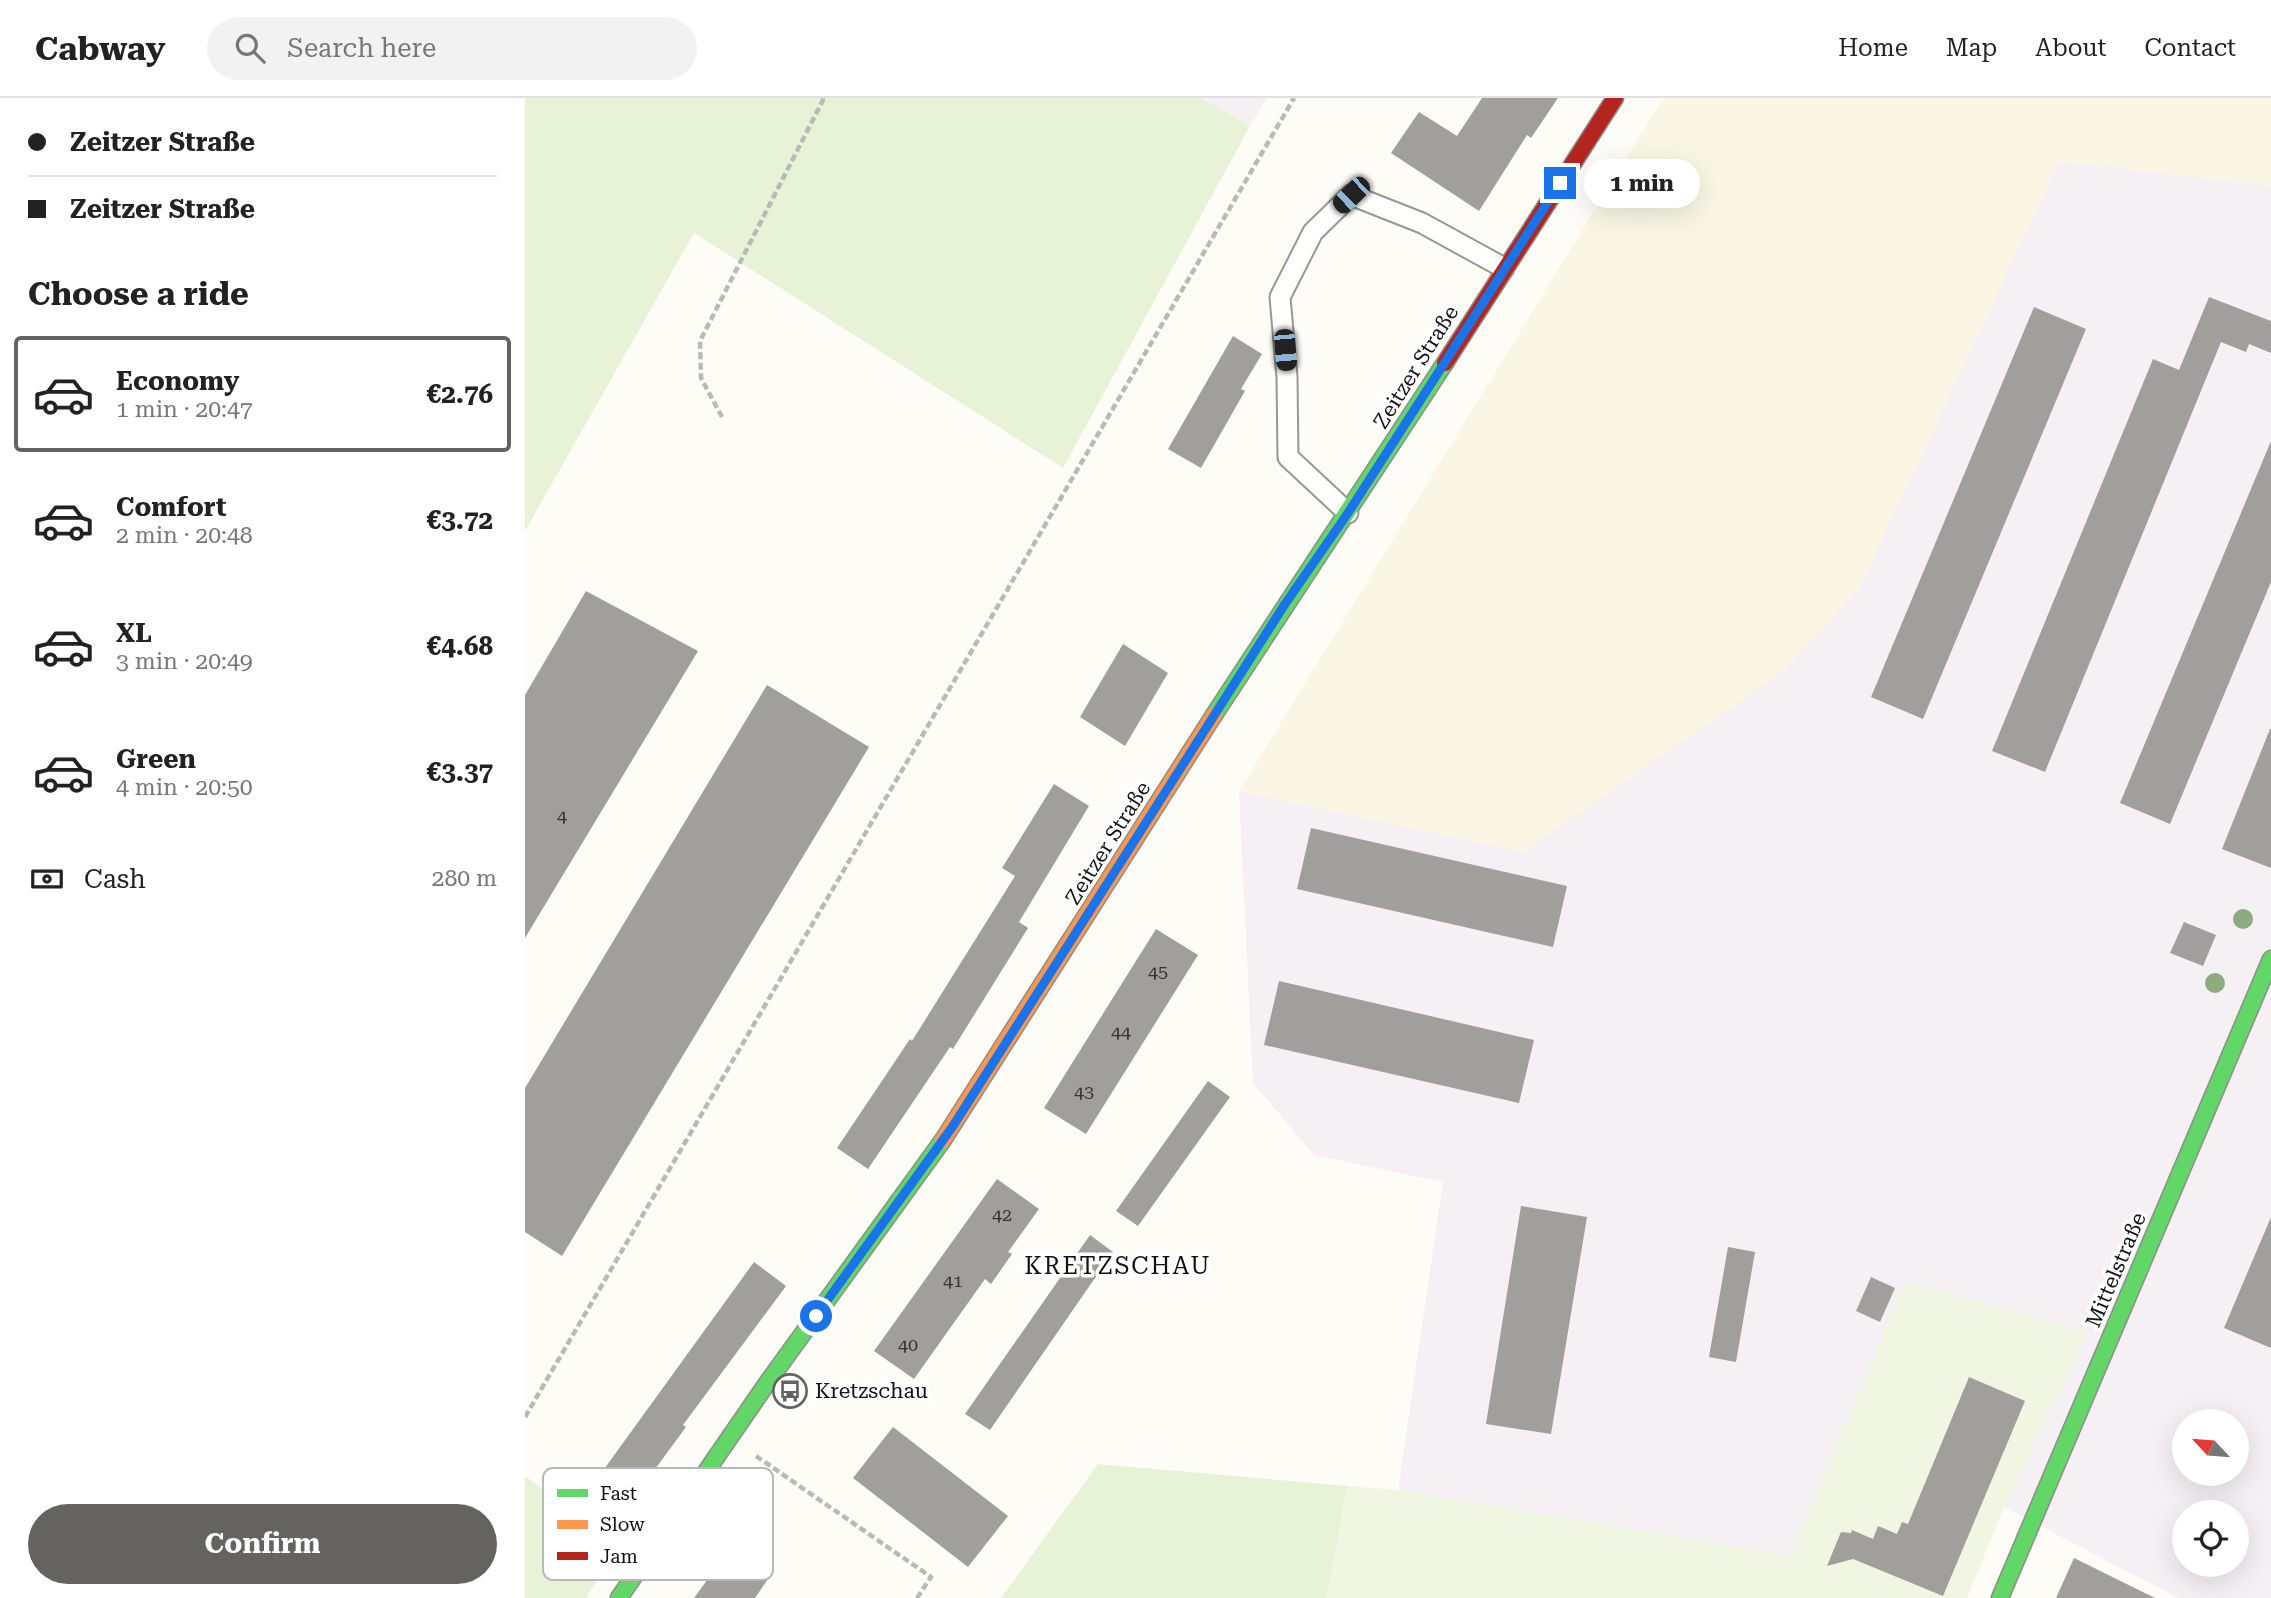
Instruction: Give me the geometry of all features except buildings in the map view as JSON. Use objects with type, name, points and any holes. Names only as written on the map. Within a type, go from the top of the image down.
[{"type":"main road","name":"Zeitzer Straße","points":[[709,1468],[953,1126],[1285,604],[1348,513],[1615,98]]},
{"type":"main road","name":"Mittelstraße","points":[[2000,1598],[2271,959]]},
{"type":"main road","name":"Zeitzer Straße","points":[[619,1598],[631,1580]]},
{"type":"lane","points":[[1348,513],[1288,457],[1287,377],[1280,297],[1313,232],[1351,195],[1422,223],[1504,268]]},
{"type":"path","points":[[722,417],[701,377],[700,341],[824,98]]},
{"type":"path","points":[[525,1417],[1294,98]]},
{"type":"path","points":[[730,1438],[931,1577],[917,1598]]},
{"type":"shaded area","points":[[1201,98],[1267,98],[1250,126]]},
{"type":"shaded area","points":[[1663,98],[2271,98],[2271,186],[2059,161],[1858,590],[1784,671],[1523,852],[1239,791]]},
{"type":"shaded area","points":[[2059,161],[2271,186],[2271,1598],[2178,1598],[2004,1507],[2088,1333],[1906,1281],[1790,1557],[1398,1490],[1443,1182],[1314,1155],[1253,1083],[1239,791],[1524,852],[1858,590]]},
{"type":"green space","points":[[525,98],[1201,98],[1250,126],[1063,468],[694,233],[525,531]]},
{"type":"green space","points":[[1906,1281],[2088,1333],[2004,1507],[1967,1598],[1327,1598],[1347,1486],[1398,1490],[1790,1556]]},
{"type":"green space","points":[[1098,1464],[1347,1486],[1327,1598],[1001,1598]]},
{"type":"green space","points":[[525,1476],[543,1489],[543,1580],[598,1580],[586,1598],[525,1598]]},
{"type":"traffic: fast","points":[[1214,715],[1445,363]]},
{"type":"traffic: fast","points":[[2000,1598],[2271,959]]},
{"type":"traffic: fast","points":[[709,1468],[943,1140]]},
{"type":"traffic: fast","points":[[619,1598],[631,1580]]},
{"type":"traffic: slow","points":[[943,1140],[1214,715]]},
{"type":"traffic: jam","points":[[1445,363],[1615,98]]},
{"type":"place","name":"Kretzschau","points":[[790,1391]]},
{"type":"district","name":"KRETZSCHAU","points":[[1118,1266]]},
{"type":"route","points":[[816,1316],[953,1126],[1285,604],[1348,513],[1560,183]]}]
